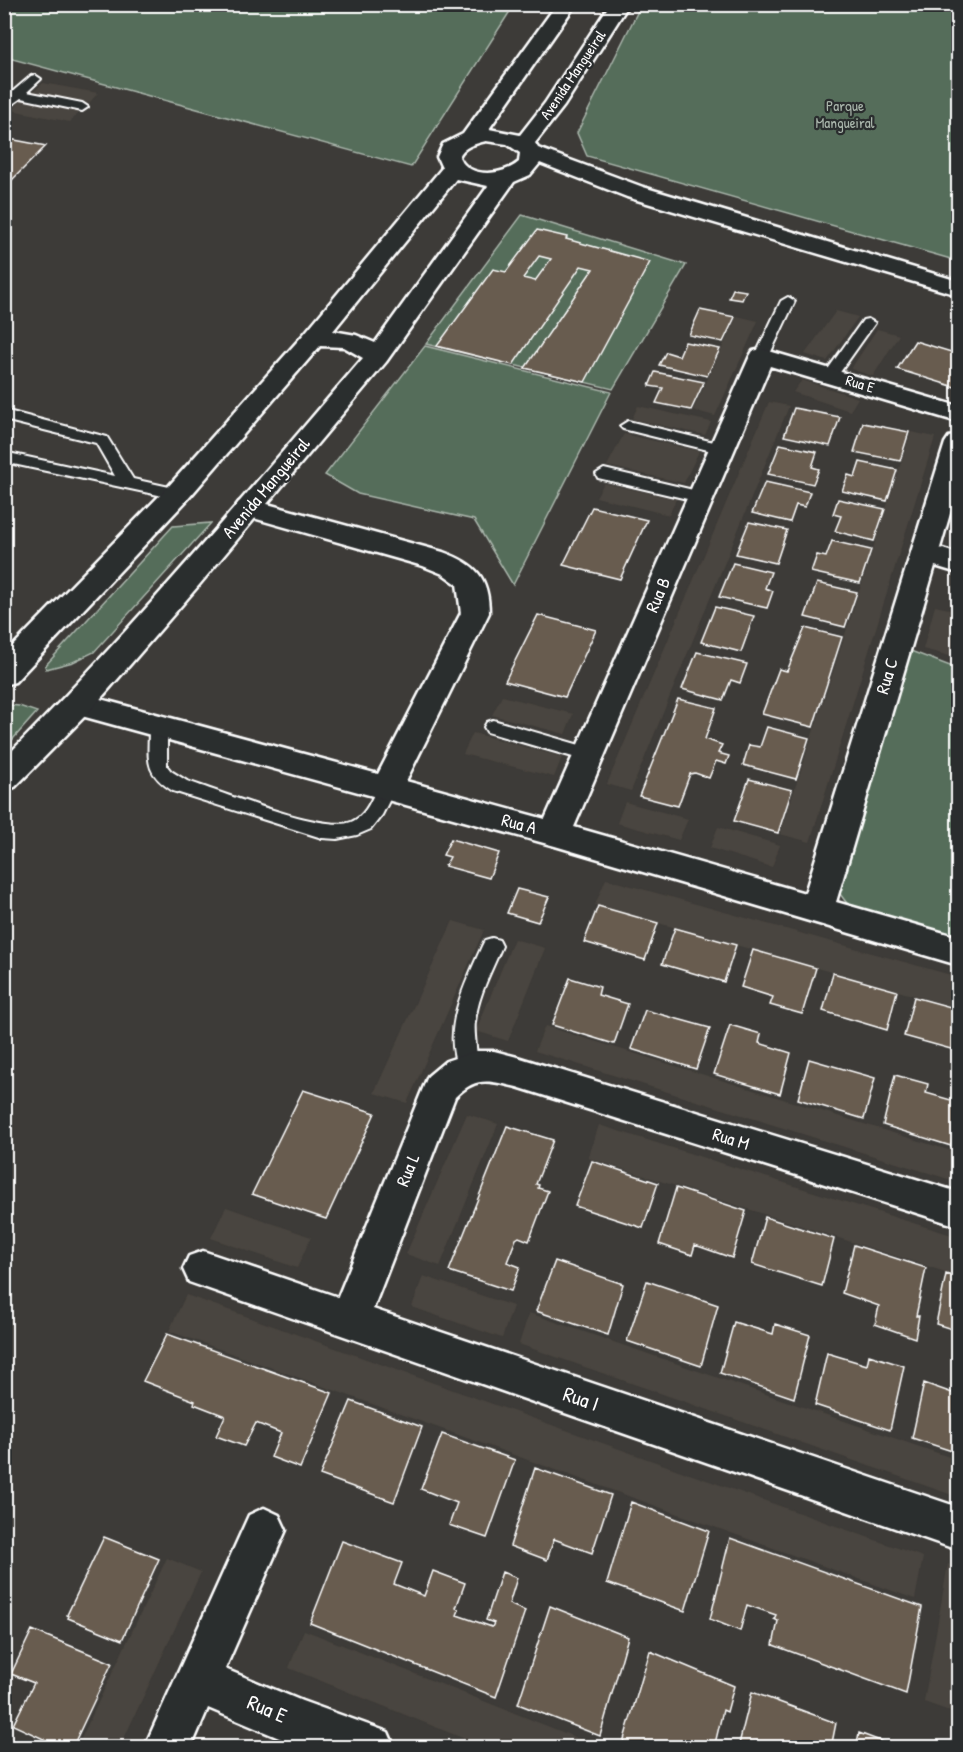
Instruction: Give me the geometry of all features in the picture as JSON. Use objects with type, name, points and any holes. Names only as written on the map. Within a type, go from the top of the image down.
[{"type":"street","points":[[472,137],[567,4]]},
{"type":"street","name":"Avenida Mangueiral","points":[[4,779],[78,704],[377,357],[511,176],[527,167],[531,159],[526,148],[620,4]]},
{"type":"street","points":[[635,192],[511,176],[477,179],[453,169],[447,162],[447,154],[451,147],[472,137],[500,136],[635,192],[958,288]]},
{"type":"street","points":[[4,675],[177,494],[313,339],[453,169]]},
{"type":"street","points":[[313,339],[333,337],[360,342],[377,357]]},
{"type":"street","name":"Rua E","points":[[762,356],[958,414]]},
{"type":"street","name":"Rua B","points":[[555,834],[720,448],[762,356]]},
{"type":"street","name":"Rua C","points":[[817,909],[958,443]]},
{"type":"street","points":[[249,508],[456,567],[468,578],[476,593],[475,613],[387,787]]},
{"type":"street","points":[[924,553],[958,564]]},
{"type":"street","name":"Rua A","points":[[78,704],[555,834],[958,951]]},
{"type":"street","name":"Rua M","points":[[486,1067],[958,1209]]},
{"type":"street","name":"Rua L","points":[[349,1319],[441,1088],[454,1073],[486,1067]]},
{"type":"street","name":"Rua I","points":[[203,1269],[958,1529]]},
{"type":"street","points":[[167,1748],[264,1530]]},
{"type":"street","name":"Rua E","points":[[197,1680],[302,1724],[372,1748]]},
{"type":"lane","points":[[4,106],[35,79]]},
{"type":"lane","points":[[19,94],[82,107]]},
{"type":"lane","points":[[762,356],[788,301]]},
{"type":"lane","points":[[831,375],[868,322]]},
{"type":"lane","points":[[4,415],[102,440],[127,483]]},
{"type":"lane","points":[[628,426],[720,448]]},
{"type":"lane","points":[[5,457],[177,494]]},
{"type":"lane","points":[[604,474],[700,497]]},
{"type":"lane","points":[[158,727],[158,766],[164,776],[180,786],[322,831],[356,830],[371,820],[387,787]]},
{"type":"lane","points":[[493,727],[590,755]]},
{"type":"lane","points":[[486,1067],[462,1048],[462,1027],[469,999],[492,946]]},
{"type":"shaded area","points":[[43,83],[98,93],[89,103],[33,92]]},
{"type":"shaded area","points":[[22,100],[80,112],[70,122],[12,110]]},
{"type":"shaded area","points":[[836,311],[858,317],[827,361],[805,354]]},
{"type":"shaded area","points":[[737,316],[758,321],[715,416],[693,410]]},
{"type":"shaded area","points":[[877,329],[899,335],[873,376],[851,369]]},
{"type":"shaded area","points":[[802,380],[858,398],[850,411],[793,392]]},
{"type":"shaded area","points":[[769,402],[789,406],[631,791],[607,784]]},
{"type":"shaded area","points":[[638,406],[711,422],[705,435],[632,419]]},
{"type":"shaded area","points":[[911,432],[935,437],[810,842],[780,834]]},
{"type":"shaded area","points":[[624,434],[699,451],[684,483],[607,466]]},
{"type":"shaded area","points":[[604,483],[676,499],[669,515],[596,497]]},
{"type":"shaded area","points":[[935,606],[958,611],[958,624],[950,656],[923,649]]},
{"type":"shaded area","points":[[502,696],[573,714],[565,734],[492,715]]},
{"type":"shaded area","points":[[473,733],[562,757],[554,777],[463,754]]},
{"type":"shaded area","points":[[625,802],[688,819],[679,840],[617,823]]},
{"type":"shaded area","points":[[718,827],[780,845],[772,867],[710,848]]},
{"type":"shaded area","points":[[606,879],[958,977],[958,1008],[595,905]]},
{"type":"shaded area","points":[[453,921],[484,930],[407,1103],[374,1093]]},
{"type":"shaded area","points":[[514,939],[545,948],[508,1041],[476,1031]]},
{"type":"shaded area","points":[[545,1026],[958,1153],[958,1182],[535,1051]]},
{"type":"shaded area","points":[[467,1114],[498,1124],[440,1266],[406,1254]]},
{"type":"shaded area","points":[[599,1125],[958,1237],[958,1276],[588,1158]]},
{"type":"shaded area","points":[[226,1207],[311,1237],[297,1268],[211,1238]]},
{"type":"shaded area","points":[[423,1276],[513,1306],[502,1338],[412,1307]]},
{"type":"shaded area","points":[[186,1295],[923,1557],[915,1599],[169,1331]]},
{"type":"shaded area","points":[[529,1313],[958,1460],[958,1497],[519,1344]]},
{"type":"shaded area","points":[[167,1558],[201,1572],[120,1747],[77,1747]]},
{"type":"shaded area","points":[[948,1564],[958,1567],[958,1714],[924,1702]]},
{"type":"shaded area","points":[[304,1630],[600,1747],[485,1747],[289,1668]]},
{"type":"green space","points":[[4,5],[514,5],[411,167],[5,57]]},
{"type":"green space","name":"Parque Mangueiral","points":[[641,5],[958,5],[958,261],[587,156],[577,133]]},
{"type":"green space","points":[[522,215],[686,265],[613,389],[426,344]]},
{"type":"green space","points":[[425,346],[611,392],[513,585],[474,520],[358,494],[325,475]]},
{"type":"green space","points":[[211,523],[94,652],[73,662],[46,669],[45,666],[173,526]]},
{"type":"green space","points":[[908,650],[958,669],[958,942],[855,914],[837,890]]},
{"type":"green space","points":[[9,705],[37,712],[5,748],[5,710]]},
{"type":"building","points":[[4,138],[46,146],[9,183],[4,182]]},
{"type":"building","points":[[537,230],[650,262],[585,382],[525,368],[593,269],[581,266],[513,365],[437,346],[493,269],[506,272]],"holes":[[[539,256],[551,259],[535,281],[523,278]]]},
{"type":"building","points":[[733,289],[746,291],[742,300],[729,298]]},
{"type":"building","points":[[700,310],[735,317],[723,342],[689,335]]},
{"type":"building","points":[[915,341],[958,354],[958,388],[897,369]]},
{"type":"building","points":[[685,342],[720,349],[707,376],[659,365],[666,352],[679,356]]},
{"type":"building","points":[[655,372],[704,382],[691,410],[656,403],[663,388],[649,386]]},
{"type":"building","points":[[794,408],[840,417],[830,446],[784,436]]},
{"type":"building","points":[[863,423],[909,432],[900,461],[854,452]]},
{"type":"building","points":[[780,444],[817,452],[812,467],[819,469],[813,484],[768,474]]},
{"type":"building","points":[[860,462],[897,470],[887,501],[842,491],[848,475],[855,477]]},
{"type":"building","points":[[765,482],[810,492],[805,507],[796,505],[790,522],[752,513]]},
{"type":"building","points":[[838,499],[885,509],[874,541],[835,531],[841,516],[833,514]]},
{"type":"building","points":[[592,507],[647,520],[620,579],[563,565]]},
{"type":"building","points":[[749,522],[787,530],[776,563],[736,554]]},
{"type":"building","points":[[832,541],[871,550],[860,583],[811,572],[817,555],[826,557]]},
{"type":"building","points":[[733,563],[771,572],[765,588],[773,591],[767,608],[719,597]]},
{"type":"building","points":[[817,583],[857,592],[845,627],[805,617]]},
{"type":"building","points":[[715,607],[754,616],[741,652],[701,642]]},
{"type":"building","points":[[538,615],[596,630],[565,697],[505,681]]},
{"type":"building","points":[[805,628],[842,637],[813,727],[762,714],[779,669],[787,671]]},
{"type":"building","points":[[697,652],[747,664],[740,683],[731,680],[723,700],[682,689]]},
{"type":"building","points":[[678,699],[716,708],[705,739],[722,745],[718,753],[729,756],[726,764],[716,761],[709,778],[695,773],[690,774],[678,806],[639,796]]},
{"type":"building","points":[[767,727],[809,738],[796,779],[743,765],[749,745],[760,747]]},
{"type":"building","points":[[749,779],[792,790],[778,833],[734,821]]},
{"type":"building","points":[[451,839],[499,853],[489,878],[445,866],[450,857],[443,855]]},
{"type":"building","points":[[517,889],[549,897],[538,922],[507,913]]},
{"type":"building","points":[[598,906],[658,923],[645,960],[584,942]]},
{"type":"building","points":[[675,928],[736,945],[724,982],[662,964]]},
{"type":"building","points":[[753,950],[816,968],[802,1014],[770,1005],[773,997],[741,987]]},
{"type":"building","points":[[833,973],[897,991],[887,1030],[823,1011]]},
{"type":"building","points":[[570,978],[600,987],[598,995],[628,1004],[614,1044],[552,1025]]},
{"type":"building","points":[[914,997],[958,1009],[958,1051],[904,1036]]},
{"type":"building","points":[[645,1010],[710,1028],[696,1069],[631,1049]]},
{"type":"building","points":[[730,1025],[761,1034],[759,1043],[791,1053],[780,1094],[714,1074]]},
{"type":"building","points":[[809,1059],[875,1078],[864,1119],[798,1099]]},
{"type":"building","points":[[895,1075],[928,1084],[926,1093],[958,1102],[958,1115],[951,1146],[883,1125]]},
{"type":"building","points":[[303,1090],[375,1113],[326,1219],[252,1194]]},
{"type":"building","points":[[507,1126],[553,1140],[536,1184],[539,1185],[538,1188],[548,1191],[529,1241],[519,1237],[516,1239],[507,1262],[520,1267],[511,1291],[449,1271]]},
{"type":"building","points":[[592,1161],[658,1183],[643,1228],[575,1206]]},
{"type":"building","points":[[676,1188],[746,1211],[732,1258],[695,1245],[692,1255],[659,1244]]},
{"type":"building","points":[[765,1217],[834,1239],[822,1286],[752,1264]]},
{"type":"building","points":[[854,1245],[926,1268],[916,1316],[919,1316],[915,1338],[875,1324],[879,1306],[842,1293]]},
{"type":"building","points":[[555,1261],[623,1284],[608,1335],[536,1311]]},
{"type":"building","points":[[946,1274],[958,1278],[958,1331],[936,1324]]},
{"type":"building","points":[[647,1281],[718,1305],[701,1366],[627,1341]]},
{"type":"building","points":[[734,1322],[773,1334],[775,1324],[810,1335],[794,1398],[720,1373]]},
{"type":"building","points":[[167,1334],[332,1393],[300,1468],[271,1457],[281,1433],[256,1423],[244,1446],[216,1436],[225,1416],[194,1404],[195,1401],[143,1381]]},
{"type":"building","points":[[827,1353],[867,1365],[869,1355],[904,1366],[890,1430],[815,1405]]},
{"type":"building","points":[[924,1383],[958,1395],[958,1453],[912,1438]]},
{"type":"building","points":[[351,1401],[422,1427],[394,1502],[320,1475]]},
{"type":"building","points":[[442,1434],[515,1460],[487,1538],[449,1525],[457,1503],[421,1489]]},
{"type":"building","points":[[535,1468],[611,1495],[592,1553],[554,1539],[547,1560],[510,1546]]},
{"type":"building","points":[[631,1502],[709,1531],[685,1611],[607,1583]]},
{"type":"building","points":[[104,1537],[159,1559],[122,1640],[68,1618],[67,1615]]},
{"type":"building","points":[[730,1538],[922,1607],[906,1694],[773,1645],[778,1621],[774,1619],[776,1615],[747,1605],[740,1631],[710,1619]]},
{"type":"building","points":[[342,1541],[402,1563],[394,1584],[424,1596],[433,1571],[465,1583],[456,1608],[459,1610],[457,1615],[492,1627],[494,1623],[486,1620],[502,1572],[517,1578],[509,1604],[525,1611],[496,1697],[310,1623]]},
{"type":"building","points":[[550,1606],[628,1637],[600,1736],[518,1704]]},
{"type":"building","points":[[32,1630],[112,1663],[72,1748],[63,1748],[13,1725],[34,1683],[11,1674]]},
{"type":"building","points":[[650,1651],[734,1686],[727,1712],[723,1710],[714,1748],[622,1746]]},
{"type":"building","points":[[752,1692],[836,1723],[831,1748],[738,1748]]},
{"type":"building","points":[[859,1733],[899,1748],[856,1748]]}]
